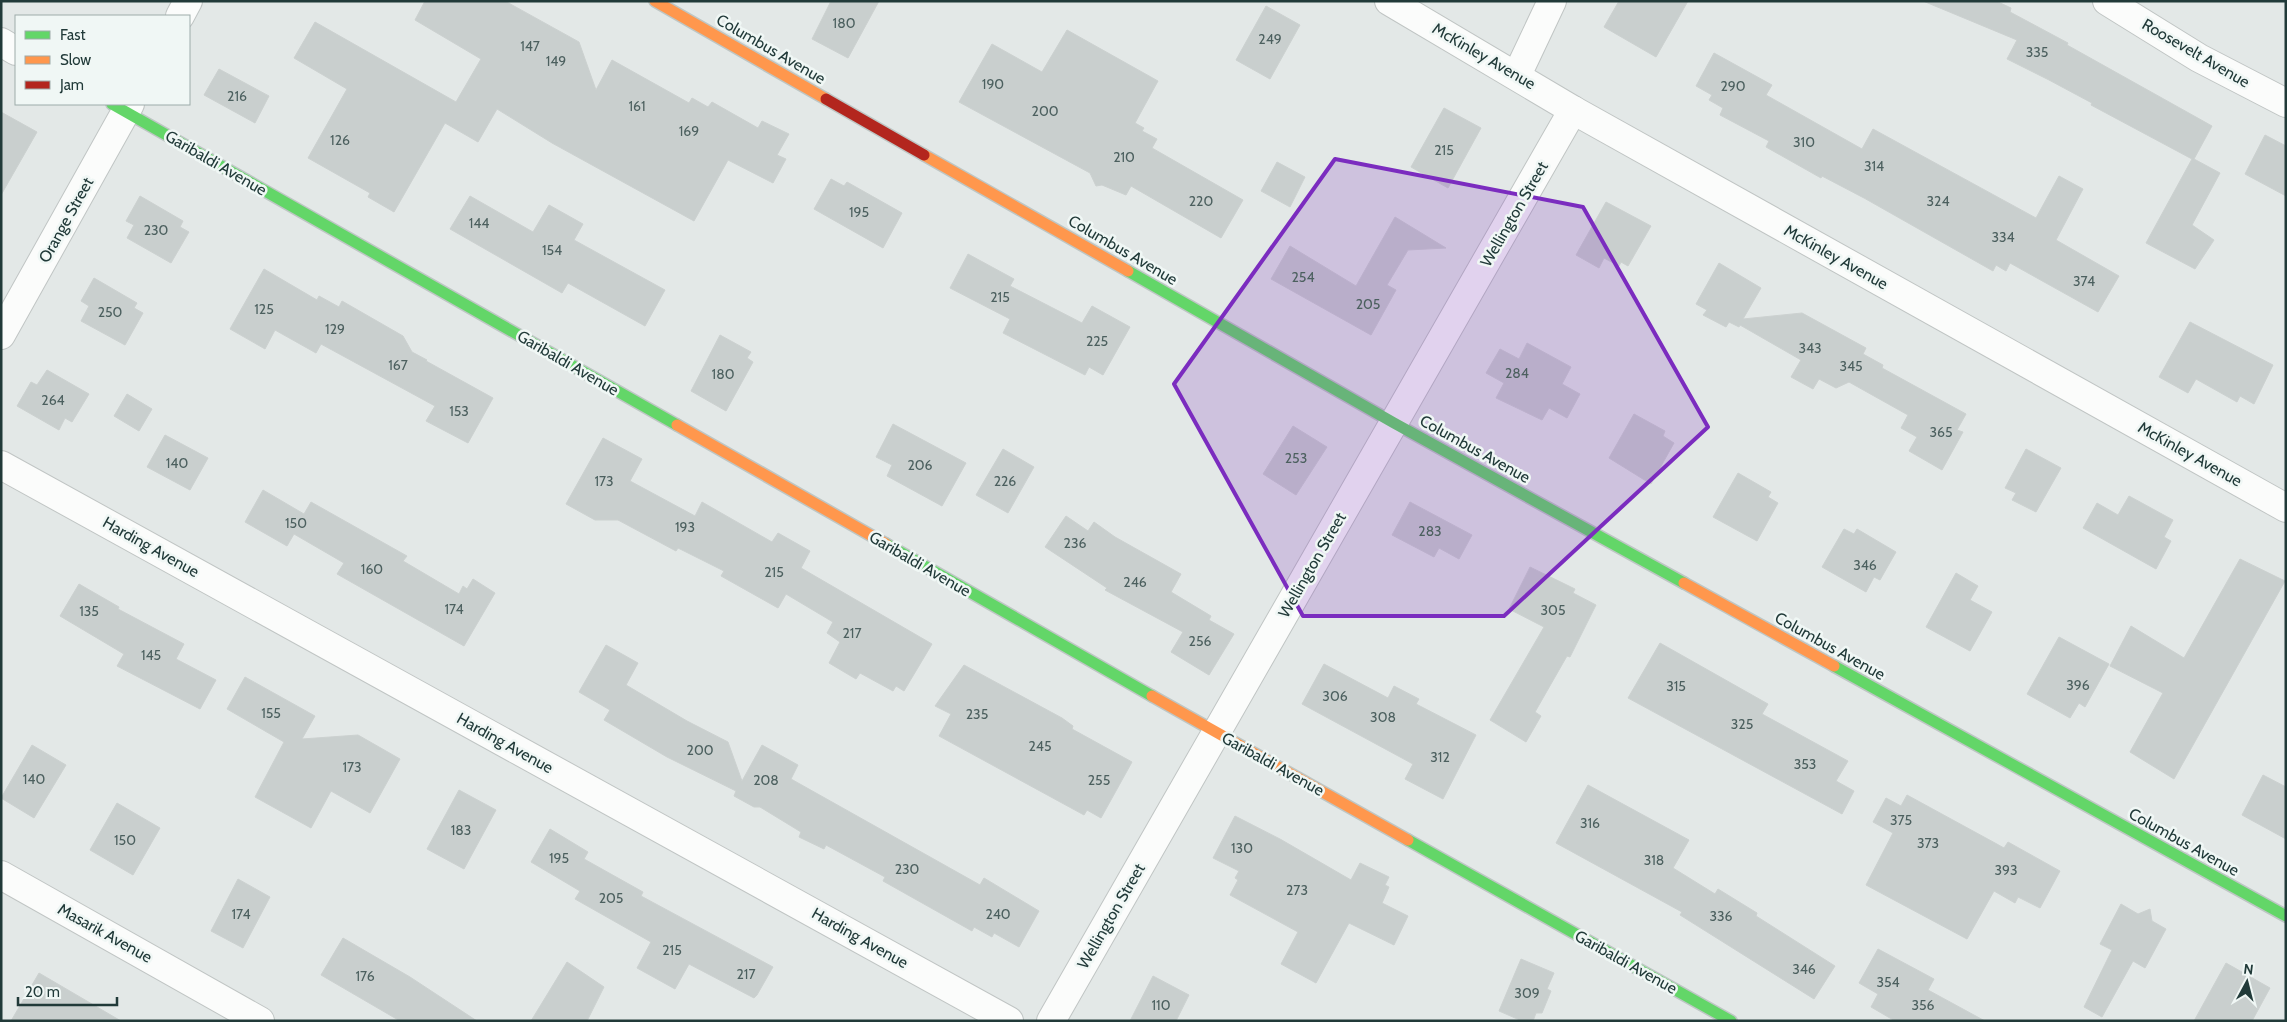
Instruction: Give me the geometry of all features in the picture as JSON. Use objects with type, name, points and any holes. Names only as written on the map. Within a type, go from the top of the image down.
[{"type":"street","points":[[181,15],[188,1]]},
{"type":"street","name":"Columbus Avenue","points":[[655,1],[1394,423],[2286,916]]},
{"type":"street","name":"McKinley Avenue","points":[[1388,1],[1517,75],[1573,110],[2286,508]]},
{"type":"street","points":[[1517,75],[1552,1]]},
{"type":"street","name":"Roosevelt Avenue","points":[[2107,1],[2200,58],[2286,103]]},
{"type":"street","points":[[1,42],[15,50]]},
{"type":"street","name":"Orange Street","points":[[1,336],[122,106]]},
{"type":"street","name":"Garibaldi Avenue","points":[[122,106],[1216,732],[1731,1021]]},
{"type":"street","name":"Wellington Street","points":[[1051,1021],[1573,110]]},
{"type":"street","name":"Harding Avenue","points":[[1,465],[1009,1021]]},
{"type":"street","name":"Masarik Avenue","points":[[1,875],[260,1021]]},
{"type":"highlighted area","points":[[1335,159],[1583,207],[1708,427],[1504,616],[1303,616],[1174,384]]},
{"type":"building","points":[[425,1],[505,1],[579,42],[596,90],[612,60],[689,103],[692,98],[708,107],[712,102],[758,128],[762,121],[789,134],[777,155],[786,159],[773,183],[728,160],[694,221],[552,143],[497,109],[478,142],[445,123],[394,212],[368,197],[370,193],[308,158],[347,89],[294,58],[315,22],[456,102],[481,59],[415,20]]},
{"type":"building","points":[[831,1],[879,1],[848,58],[812,39]]},
{"type":"building","points":[[1619,1],[1688,1],[1656,57],[1604,27]]},
{"type":"building","points":[[1923,1],[1996,1],[2011,8],[2010,12],[2068,43],[2067,45],[2212,126],[2194,159],[2220,173],[2192,225],[2214,240],[2195,269],[2146,243],[2192,159],[2091,105],[2092,103],[2007,59],[2017,40]]},
{"type":"building","points":[[1266,6],[1300,25],[1270,79],[1236,60]]},
{"type":"building","points":[[1067,30],[1158,81],[1135,123],[1144,128],[1142,131],[1157,139],[1152,148],[1243,200],[1221,238],[1131,186],[1126,195],[1102,185],[1096,186],[1090,173],[959,102],[992,44],[1042,72]]},
{"type":"building","points":[[1714,53],[1772,85],[1766,95],[1862,149],[1873,129],[2036,218],[2059,176],[2083,189],[2056,240],[2119,276],[2098,312],[2010,263],[2006,271],[1996,265],[1993,271],[1864,198],[1822,176],[1821,178],[1766,147],[1769,141],[1720,115],[1723,108],[1709,100],[1712,95],[1696,86]]},
{"type":"building","points":[[219,69],[269,96],[255,123],[204,95]]},
{"type":"building","points":[[1444,108],[1481,128],[1448,188],[1411,167]]},
{"type":"building","points":[[1,112],[37,132],[1,195]]},
{"type":"building","points":[[2265,135],[2286,146],[2286,196],[2245,174]]},
{"type":"building","points":[[1277,162],[1305,177],[1290,207],[1261,191]]},
{"type":"building","points":[[831,179],[844,186],[847,182],[902,213],[883,248],[814,209]]},
{"type":"building","points":[[140,196],[183,221],[180,227],[189,232],[171,263],[127,238],[134,225],[126,221]]},
{"type":"building","points":[[470,196],[533,232],[549,205],[583,224],[574,240],[665,290],[645,326],[568,283],[562,293],[450,229]]},
{"type":"building","points":[[1606,202],[1651,226],[1628,266],[1621,262],[1619,266],[1604,258],[1599,268],[1576,255]]},
{"type":"building","points":[[1395,217],[1446,248],[1408,250],[1387,285],[1396,290],[1371,335],[1271,279],[1290,246],[1356,286]]},
{"type":"building","points":[[968,254],[1014,279],[1010,286],[1082,323],[1092,306],[1130,327],[1103,375],[1089,367],[1085,375],[1003,333],[1010,319],[950,288]]},
{"type":"building","points":[[1719,263],[1761,288],[1743,319],[1802,313],[1866,348],[1863,354],[1883,365],[1882,368],[1966,414],[1957,430],[1963,432],[1942,470],[1909,451],[1917,437],[1901,428],[1908,415],[1849,382],[1836,388],[1819,379],[1813,389],[1791,377],[1801,360],[1740,325],[1739,327],[1729,322],[1726,327],[1703,315],[1707,310],[1696,304]]},
{"type":"building","points":[[264,269],[317,300],[319,296],[339,307],[342,301],[403,336],[412,352],[426,361],[493,398],[468,443],[426,421],[435,406],[321,344],[316,353],[275,330],[265,349],[230,329]]},
{"type":"building","points":[[94,278],[137,303],[134,308],[143,313],[125,345],[81,321],[89,306],[81,301]]},
{"type":"building","points":[[2190,322],[2273,365],[2254,404],[2240,396],[2237,402],[2196,379],[2188,393],[2159,377]]},
{"type":"building","points":[[720,335],[751,352],[747,358],[753,362],[726,411],[691,391]]},
{"type":"building","points":[[1527,343],[1571,367],[1562,384],[1580,394],[1567,418],[1549,408],[1542,420],[1496,398],[1504,383],[1486,373],[1500,349],[1519,359]]},
{"type":"building","points":[[47,370],[89,394],[72,422],[65,418],[59,430],[17,406],[31,382],[37,385]]},
{"type":"building","points":[[127,394],[152,409],[139,431],[114,416]]},
{"type":"building","points":[[1634,414],[1665,431],[1663,436],[1674,443],[1651,484],[1609,458]]},
{"type":"building","points":[[893,424],[966,463],[942,506],[887,476],[892,465],[876,457]]},
{"type":"building","points":[[1293,426],[1327,447],[1296,495],[1263,474]]},
{"type":"building","points":[[165,435],[208,458],[190,490],[147,467]]},
{"type":"building","points":[[603,438],[642,459],[630,481],[695,516],[702,502],[772,542],[778,533],[810,551],[801,568],[932,644],[904,691],[896,686],[893,691],[860,673],[856,679],[829,663],[840,642],[827,633],[833,622],[786,594],[778,608],[721,576],[724,571],[678,548],[676,551],[618,520],[595,520],[566,504]]},
{"type":"building","points":[[1003,449],[1034,467],[1008,513],[976,495]]},
{"type":"building","points":[[2026,449],[2061,468],[2036,512],[2012,500],[2016,493],[2005,488]]},
{"type":"building","points":[[1738,473],[1771,492],[1768,497],[1778,503],[1757,541],[1713,517]]},
{"type":"building","points":[[263,490],[304,514],[311,502],[407,556],[403,561],[459,594],[463,586],[467,589],[473,579],[495,593],[464,646],[337,574],[344,563],[294,534],[287,546],[245,522]]},
{"type":"building","points":[[2129,496],[2173,520],[2164,537],[2171,541],[2156,569],[2083,528],[2097,503],[2118,515]]},
{"type":"building","points":[[1410,502],[1472,535],[1459,559],[1439,548],[1434,557],[1392,535]]},
{"type":"building","points":[[1066,516],[1088,531],[1094,522],[1115,537],[1181,574],[1171,592],[1211,616],[1209,620],[1234,634],[1209,675],[1171,652],[1183,632],[1105,590],[1107,588],[1045,547]]},
{"type":"building","points":[[1844,529],[1854,534],[1857,529],[1896,552],[1880,580],[1874,577],[1866,592],[1822,567]]},
{"type":"building","points":[[2240,559],[2285,581],[2174,779],[2130,752],[2163,693],[2110,666],[2131,626],[2184,658]]},
{"type":"building","points":[[1530,567],[1575,589],[1573,593],[1596,605],[1570,657],[1567,656],[1535,712],[1541,716],[1526,742],[1490,720],[1544,627],[1509,609]]},
{"type":"building","points":[[1956,573],[1978,586],[1970,600],[1992,612],[1970,651],[1926,627]]},
{"type":"building","points":[[79,584],[119,607],[118,609],[184,644],[176,659],[216,680],[200,709],[117,666],[124,654],[60,616]]},
{"type":"building","points":[[2059,637],[2109,664],[2085,707],[2079,703],[2070,718],[2027,694]]},
{"type":"building","points":[[1660,643],[1768,704],[1762,714],[1848,761],[1836,781],[1854,791],[1842,814],[1628,698]]},
{"type":"building","points":[[606,645],[638,663],[626,685],[687,721],[728,742],[742,781],[762,745],[798,765],[791,779],[980,885],[984,878],[1039,911],[1019,947],[994,933],[992,937],[974,927],[972,931],[883,881],[885,877],[826,845],[824,849],[799,837],[801,832],[760,807],[754,807],[734,796],[736,791],[667,757],[604,720],[610,710],[579,692]]},
{"type":"building","points":[[1324,664],[1388,698],[1394,686],[1419,699],[1416,704],[1476,735],[1443,799],[1405,779],[1413,764],[1302,704]]},
{"type":"building","points":[[964,665],[1062,718],[1073,726],[1072,729],[1132,762],[1101,818],[1087,810],[1084,815],[939,736],[951,714],[935,706]]},
{"type":"building","points":[[245,677],[315,716],[302,739],[358,735],[400,759],[370,813],[331,791],[311,828],[255,797],[284,742],[227,709]]},
{"type":"building","points":[[32,745],[66,765],[34,818],[1,798]]},
{"type":"building","points":[[2263,775],[2286,787],[2286,839],[2242,815]]},
{"type":"building","points":[[1588,785],[1689,840],[1673,868],[1715,894],[1718,889],[1757,913],[1756,916],[1835,966],[1814,999],[1680,915],[1682,912],[1556,843]]},
{"type":"building","points":[[459,790],[496,810],[464,869],[427,849]]},
{"type":"building","points":[[1907,795],[2004,848],[2008,842],[2060,871],[2040,908],[2018,897],[2015,903],[1994,891],[1967,939],[1866,885],[1893,833],[1873,822],[1886,798],[1901,806]]},
{"type":"building","points":[[117,803],[160,828],[133,875],[90,850]]},
{"type":"building","points":[[1235,816],[1280,839],[1351,880],[1360,863],[1389,877],[1385,885],[1389,887],[1382,903],[1408,916],[1394,945],[1349,923],[1316,983],[1281,964],[1298,932],[1230,895],[1238,880],[1235,878],[1239,871],[1213,858]]},
{"type":"building","points":[[550,829],[588,852],[584,859],[643,892],[641,896],[773,967],[757,995],[754,998],[689,964],[675,989],[637,968],[651,942],[575,899],[580,891],[531,862]]},
{"type":"building","points":[[238,879],[270,897],[243,948],[211,931]]},
{"type":"building","points":[[2121,904],[2138,914],[2150,909],[2152,921],[2166,929],[2145,968],[2133,961],[2102,1017],[2084,1007],[2112,950],[2100,944]]},
{"type":"building","points":[[343,938],[410,977],[477,1021],[400,1021],[321,975]]},
{"type":"building","points":[[1878,949],[1934,979],[1928,990],[1985,1021],[1895,1021],[1871,1007],[1878,994],[1859,983]]},
{"type":"building","points":[[1521,959],[1554,973],[1547,989],[1551,991],[1542,1013],[1536,1013],[1533,1021],[1522,1021],[1499,1011]]},
{"type":"building","points":[[567,962],[604,987],[587,1021],[531,1021]]},
{"type":"building","points":[[2226,963],[2270,988],[2252,1021],[2194,1021]]},
{"type":"building","points":[[39,973],[121,1021],[11,1021]]},
{"type":"building","points":[[1153,976],[1189,995],[1176,1021],[1130,1021]]},
{"type":"traffic: fast","points":[[114,105],[677,425]]},
{"type":"traffic: fast","points":[[1128,271],[1394,423],[1684,583]]},
{"type":"traffic: fast","points":[[886,544],[1152,696]]},
{"type":"traffic: fast","points":[[1834,666],[2286,916]]},
{"type":"traffic: fast","points":[[1408,840],[1731,1021]]},
{"type":"traffic: slow","points":[[655,1],[826,99]]},
{"type":"traffic: slow","points":[[924,155],[1128,271]]},
{"type":"traffic: slow","points":[[677,425],[886,544]]},
{"type":"traffic: slow","points":[[1684,583],[1834,666]]},
{"type":"traffic: slow","points":[[1152,696],[1408,840]]},
{"type":"traffic: jam","points":[[826,99],[924,155]]}]
